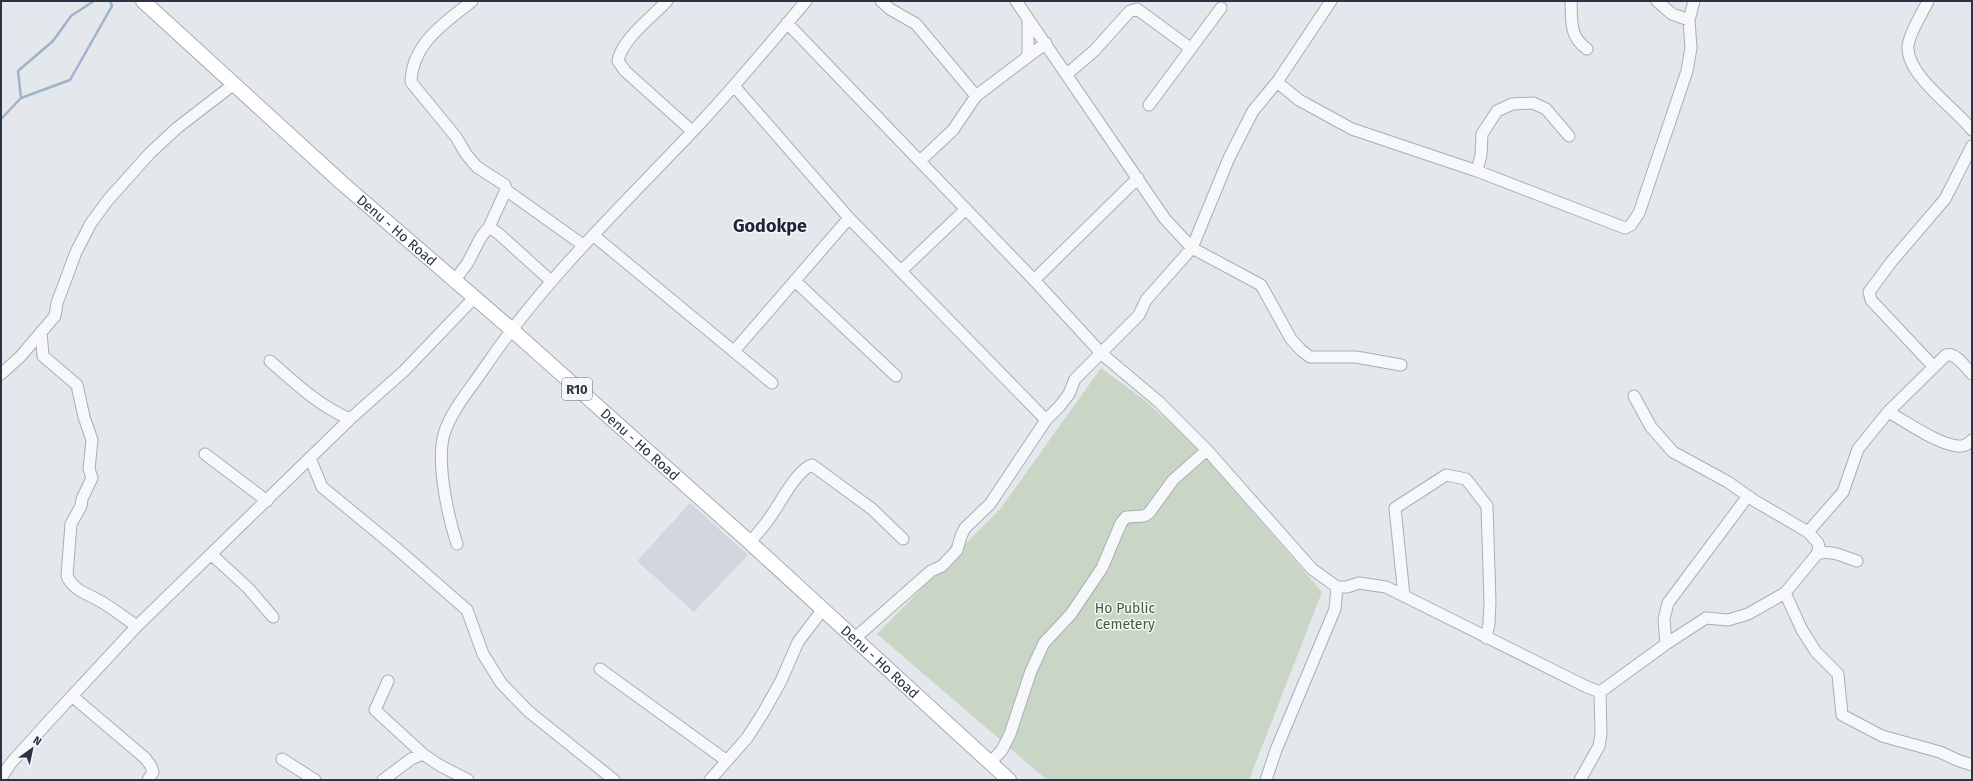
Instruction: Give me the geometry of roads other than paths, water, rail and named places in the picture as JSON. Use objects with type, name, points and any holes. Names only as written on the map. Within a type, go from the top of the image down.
[{"type":"main road","name":"Denu - Ho Road","points":[[143,1],[342,184],[511,329],[750,542],[1009,780]]},
{"type":"street","points":[[472,1],[430,35],[419,51],[411,70],[411,82],[456,137],[466,154],[477,167],[505,185],[506,190],[584,245]]},
{"type":"street","points":[[668,1],[625,44],[619,52],[618,61],[625,71],[692,131]]},
{"type":"street","points":[[457,544],[450,522],[445,492],[442,457],[444,434],[464,398],[511,329],[551,281],[734,86],[806,1]]},
{"type":"street","points":[[881,1],[890,9],[916,24],[976,96]]},
{"type":"street","points":[[1016,1],[1165,219],[1192,248],[1261,285],[1291,339],[1310,357],[1356,357],[1400,365]]},
{"type":"street","points":[[855,638],[931,571],[942,566],[957,550],[965,528],[990,504],[1046,420],[1062,403],[1075,379],[1102,354],[1139,315],[1146,300],[1192,248],[1229,158],[1253,111],[1277,82],[1331,1]]},
{"type":"street","points":[[1571,1],[1572,26],[1577,42],[1587,49]]},
{"type":"street","points":[[1657,1],[1672,14],[1689,20]]},
{"type":"street","points":[[1277,82],[1299,100],[1352,129],[1477,171],[1625,228],[1631,226],[1639,213],[1687,71],[1691,48],[1689,20],[1694,1]]},
{"type":"street","points":[[1928,1],[1912,33],[1908,46],[1910,57],[1916,72],[1972,130]]},
{"type":"street","points":[[1149,105],[1221,8]]},
{"type":"street","points":[[1067,74],[1094,52],[1130,11],[1137,9],[1190,48]]},
{"type":"street","points":[[1028,20],[1028,56]]},
{"type":"street","points":[[787,23],[1034,280],[1102,354],[1159,402],[1207,450],[1312,570],[1337,587],[1347,587],[1359,583],[1386,587],[1486,638],[1600,692]]},
{"type":"street","points":[[920,161],[953,130],[976,96],[1046,43]]},
{"type":"street","points":[[1,374],[20,357],[55,316],[57,303],[66,276],[87,230],[108,200],[150,153],[177,128],[234,84]]},
{"type":"street","points":[[734,86],[849,218],[1046,420]]},
{"type":"street","points":[[1477,171],[1481,155],[1482,134],[1497,111],[1512,104],[1533,103],[1546,109],[1569,136]]},
{"type":"street","points":[[1934,367],[1871,300],[1869,292],[1892,260],[1945,199],[1972,146]]},
{"type":"street","points":[[1034,280],[1138,178]]},
{"type":"street","points":[[454,281],[467,264],[481,237],[489,227],[506,190]]},
{"type":"street","points":[[901,271],[966,209]]},
{"type":"street","points":[[734,350],[849,218]]},
{"type":"street","points":[[489,227],[499,234],[551,281]]},
{"type":"street","points":[[593,235],[734,350],[772,383]]},
{"type":"street","points":[[795,280],[896,376]]},
{"type":"street","points":[[1,778],[11,763],[137,626],[350,419],[404,371],[474,298]]},
{"type":"street","points":[[41,332],[43,356],[77,385],[84,417],[92,440],[89,469],[92,478],[82,499],[81,506],[71,524],[67,576],[70,582],[80,592],[98,600],[137,626]]},
{"type":"street","points":[[1808,532],[1843,492],[1858,449],[1888,412],[1946,355],[1950,354],[1955,356],[1972,374]]},
{"type":"street","points":[[270,361],[316,400],[350,419]]},
{"type":"street","points":[[1600,692],[1666,644],[1706,618],[1728,620],[1748,614],[1784,593],[1817,554],[1819,547],[1818,543],[1808,532],[1748,496],[1728,482],[1672,452],[1651,427],[1634,396]]},
{"type":"street","points":[[1888,412],[1946,443],[1958,446],[1970,445]]},
{"type":"street","points":[[990,763],[1002,750],[1010,734],[1031,671],[1044,643],[1071,614],[1102,568],[1121,522],[1126,517],[1144,516],[1149,513],[1173,480],[1207,450]]},
{"type":"street","points":[[205,454],[267,501]]},
{"type":"street","points":[[310,458],[322,487],[395,547],[467,610],[483,654],[501,683],[528,711],[614,780]]},
{"type":"street","points":[[750,542],[762,529],[788,490],[807,468],[812,466],[872,509],[903,539]]},
{"type":"street","points":[[1404,596],[1395,508],[1446,475],[1466,479],[1487,506],[1490,602],[1489,624],[1486,638]]},
{"type":"street","points":[[1666,644],[1664,619],[1668,603],[1748,496]]},
{"type":"street","points":[[1817,554],[1822,552],[1834,553],[1857,562]]},
{"type":"street","points":[[211,554],[248,588],[273,617]]},
{"type":"street","points":[[1266,780],[1276,750],[1335,609],[1337,587]]},
{"type":"street","points":[[1784,593],[1802,630],[1816,652],[1838,674],[1842,715],[1882,736],[1940,752],[1972,765]]},
{"type":"street","points":[[710,780],[747,738],[764,713],[781,681],[798,642],[823,609]]},
{"type":"street","points":[[600,669],[726,761]]},
{"type":"street","points":[[388,681],[375,710],[423,754],[439,765],[468,780]]},
{"type":"street","points":[[1580,780],[1599,746],[1601,734],[1600,692]]},
{"type":"street","points":[[72,696],[148,762],[153,772],[148,780]]},
{"type":"street","points":[[383,780],[411,759],[423,754]]},
{"type":"street","points":[[282,759],[315,780]]},
{"type":"waterway","points":[[1,119],[21,98],[18,71],[53,41],[71,16],[94,1]]},
{"type":"waterway","points":[[21,98],[70,80],[112,6],[110,1]]},
{"type":"district","name":"Godokpe","points":[[770,226]]},
{"type":"park label","name":"Ho Public Cemetery","points":[[1125,616]]}]
